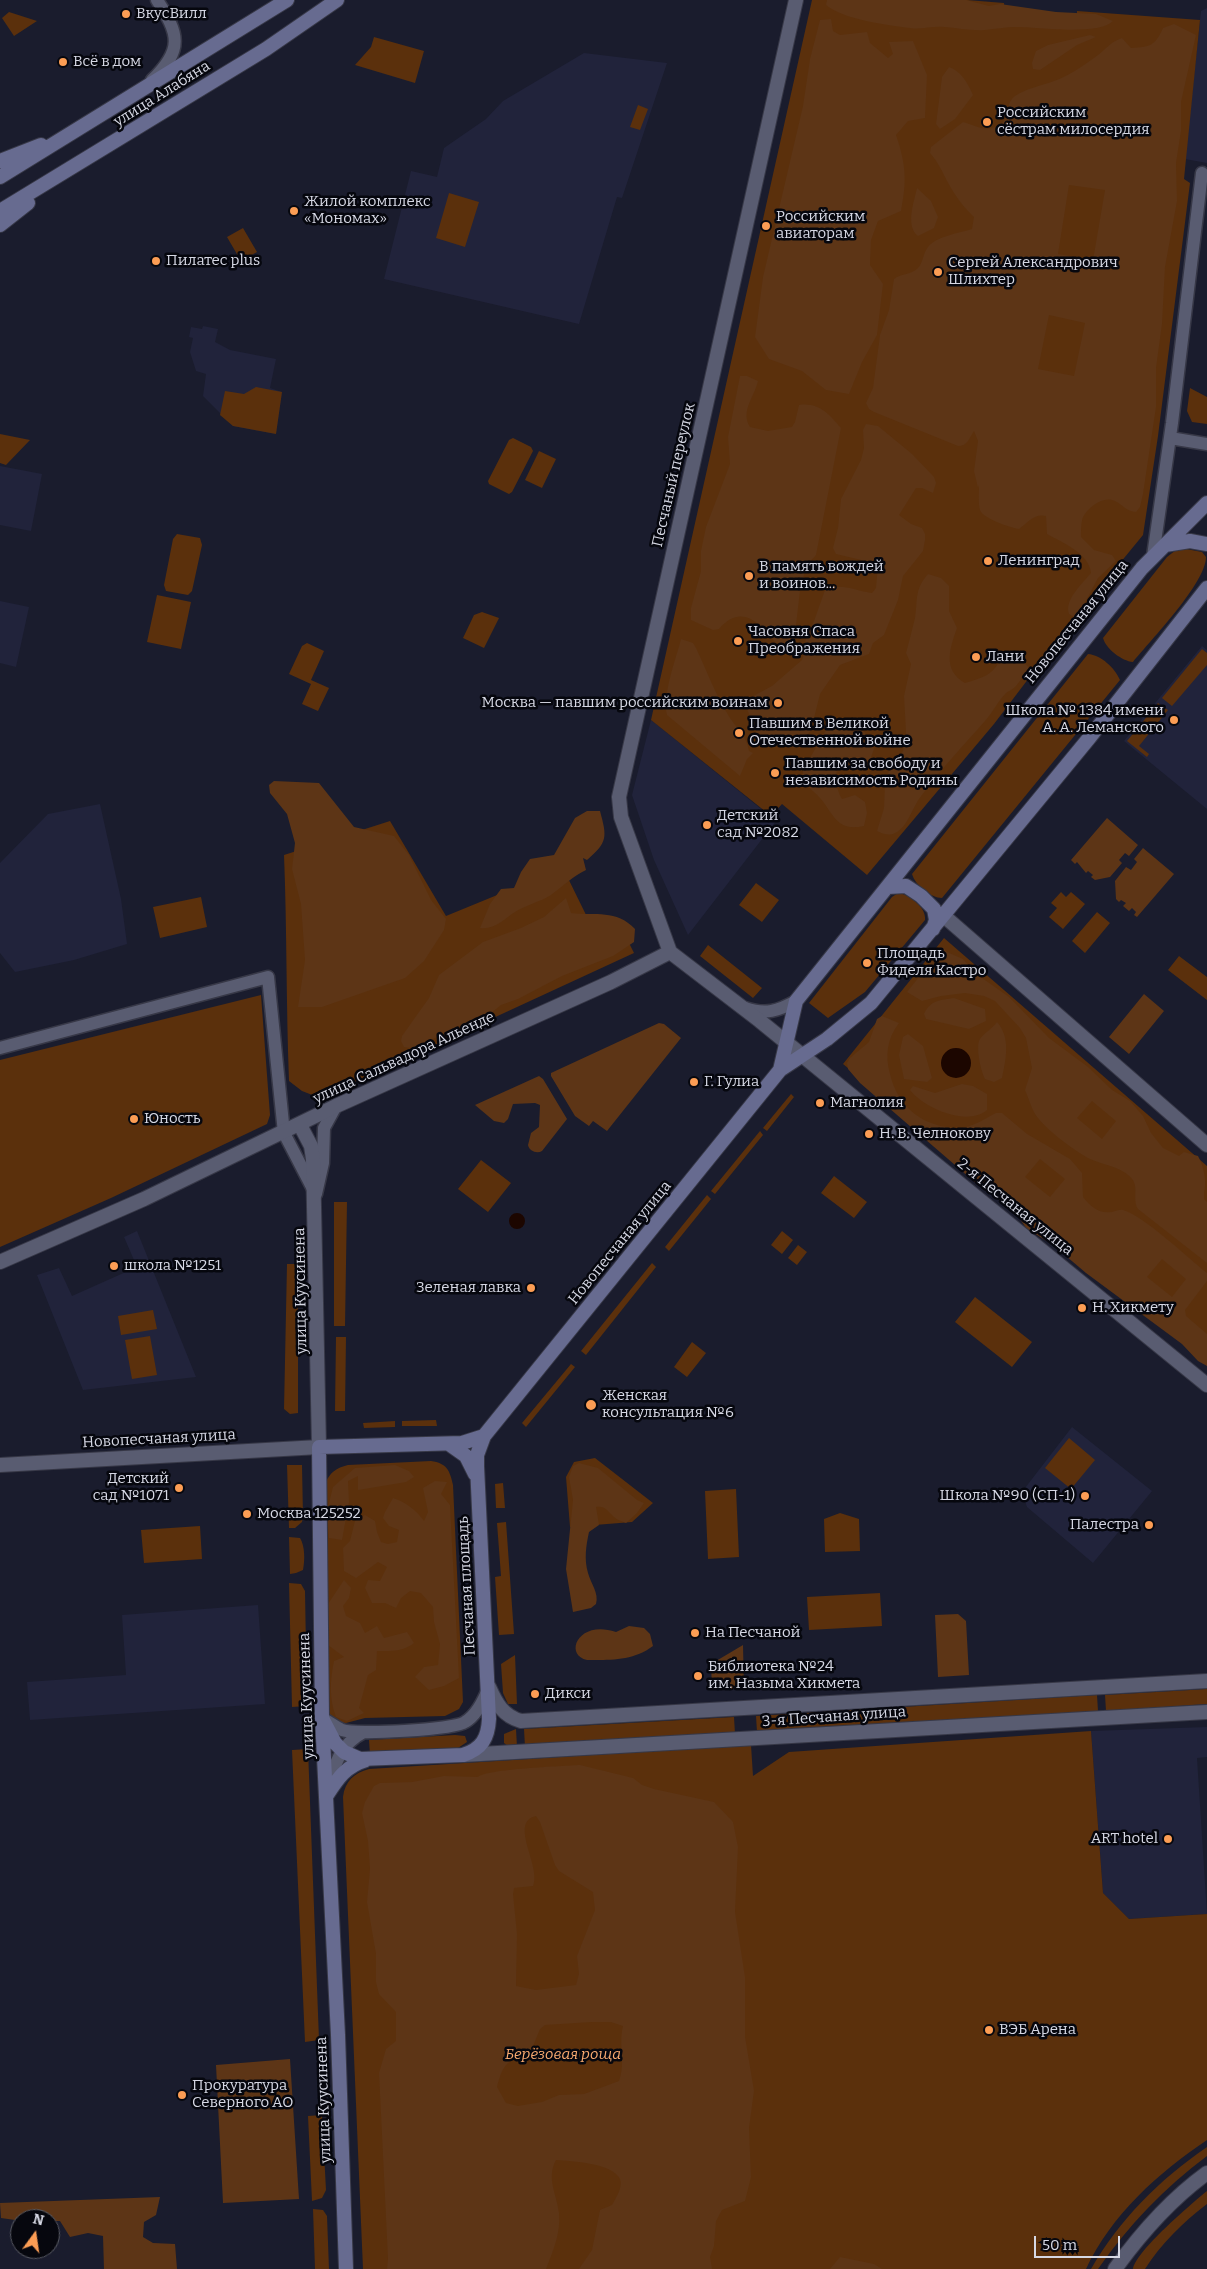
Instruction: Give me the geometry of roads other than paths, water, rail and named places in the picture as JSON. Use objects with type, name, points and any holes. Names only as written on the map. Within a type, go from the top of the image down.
[{"type":"main road","name":"улица Алабяна","points":[[0,177],[287,0]]},
{"type":"main road","name":"улица Алабяна","points":[[0,212],[266,49],[338,0]]},
{"type":"main road","points":[[0,161],[70,134]]},
{"type":"main road","points":[[0,225],[83,162]]},
{"type":"main road","name":"Новопесчаная улица","points":[[888,887],[1098,622],[1153,556],[1207,504]]},
{"type":"main road","points":[[1165,545],[1190,541],[1207,544]]},
{"type":"main road","points":[[802,1055],[828,1039],[870,1003],[933,930],[1172,635],[1207,588]]},
{"type":"main road","points":[[788,1044],[796,1000],[888,887],[906,886],[934,909],[936,920],[933,930]]},
{"type":"main road","name":"Новопесчаная улица","points":[[780,1070],[788,1044]]},
{"type":"main road","name":"Новопесчаная улица","points":[[484,1436],[780,1070],[802,1055]]},
{"type":"main road","points":[[319,1447],[449,1444],[470,1442],[484,1436]]},
{"type":"main road","name":"Песчаная площадь","points":[[463,1755],[474,1751],[486,1738],[489,1719],[489,1687],[477,1482],[477,1455],[484,1436]]},
{"type":"main road","name":"Песчаная площадь","points":[[449,1444],[466,1456],[473,1467],[477,1482]]},
{"type":"main road","name":"улица Куусинена","points":[[319,1447],[322,1718],[328,1795],[346,2269]]},
{"type":"main road","points":[[322,1718],[336,1743],[342,1750],[353,1757],[367,1760],[463,1755]]},
{"type":"main road","points":[[328,1795],[343,1772],[350,1766],[367,1760]]},
{"type":"street","points":[[141,90],[159,73],[175,47],[175,30],[157,0]]},
{"type":"street","name":"Песчаный переулок","points":[[670,952],[621,817],[619,797],[796,0]]},
{"type":"street","points":[[1153,556],[1170,438],[1202,173]]},
{"type":"street","points":[[1170,438],[1207,444]]},
{"type":"street","points":[[944,916],[1207,1145]]},
{"type":"street","points":[[670,952],[802,1055]]},
{"type":"street","name":"улица Сальвадора Альенде","points":[[0,1262],[144,1199],[336,1106],[611,982],[670,952]]},
{"type":"street","points":[[0,1048],[268,977],[284,1132],[316,1194]]},
{"type":"street","points":[[743,1008],[766,1013],[782,1009],[796,1000]]},
{"type":"street","name":"2-я Песчаная улица","points":[[802,1055],[1207,1384]]},
{"type":"street","points":[[316,1194],[323,1163],[324,1128],[336,1106]]},
{"type":"street","name":"улица Куусинена","points":[[300,1125],[311,1146],[316,1194],[319,1447]]},
{"type":"street","name":"Новопесчаная улица","points":[[0,1465],[319,1447]]},
{"type":"street","name":"3-я Песчаная улица","points":[[489,1687],[502,1710],[510,1717],[521,1721],[1207,1681]]},
{"type":"street","points":[[322,1718],[342,1730],[364,1732],[455,1727],[472,1716],[482,1702],[489,1687]]},
{"type":"street","name":"3-я Песчаная улица","points":[[463,1755],[1207,1712]]},
{"type":"street","points":[[328,1795],[333,1769],[342,1750],[349,1742],[364,1732]]},
{"type":"street","points":[[1115,2269],[1148,2226],[1192,2183],[1207,2173]]},
{"type":"place","name":"ВкусВилл","points":[[126,14]]},
{"type":"place","name":"Всё в дом","points":[[63,62]]},
{"type":"place","name":"Российским сёстрам милосердия","points":[[987,122]]},
{"type":"place","name":"Жилой комплекс «Мономах»","points":[[294,211]]},
{"type":"place","name":"Российским авиаторам","points":[[766,226]]},
{"type":"place","name":"Пилатес plus","points":[[156,261]]},
{"type":"place","name":"Сергей Александрович Шлихтер","points":[[938,272]]},
{"type":"place","name":"Ленинград","points":[[988,561]]},
{"type":"place","name":"В память вождей и воинов...","points":[[749,576]]},
{"type":"place","name":"Часовня Спаса Преображения","points":[[738,641]]},
{"type":"place","name":"Лани","points":[[976,657]]},
{"type":"place","name":"Москва — павшим российским воинам","points":[[778,703]]},
{"type":"place","name":"Школа № 1384 имени А. А. Леманского","points":[[1174,720]]},
{"type":"place","name":"Павшим в Великой Отечественной войне","points":[[739,733]]},
{"type":"place","name":"Павшим за свободу и независимость Родины","points":[[775,773]]},
{"type":"place","name":"Детский сад №2082","points":[[707,825]]},
{"type":"place","name":"Площадь Фиделя Кастро","points":[[867,963]]},
{"type":"place","name":"Г. Гулиа","points":[[694,1082]]},
{"type":"place","name":"Магнолия","points":[[820,1103]]},
{"type":"place","name":"Юность","points":[[134,1119]]},
{"type":"place","name":"Н. В. Челнокову","points":[[869,1134]]},
{"type":"place","name":"школа №1251","points":[[114,1266]]},
{"type":"place","name":"Зеленая лавка","points":[[531,1288]]},
{"type":"place","name":"Н. Хикмету","points":[[1082,1308]]},
{"type":"place","name":"Женская консультация №6","points":[[591,1405]]},
{"type":"place","name":"Детский сад №1071","points":[[179,1488]]},
{"type":"place","name":"Школа №90 (СП-1)","points":[[1085,1496]]},
{"type":"place","name":"Москва 125252","points":[[247,1514]]},
{"type":"place","name":"Палестра","points":[[1149,1525]]},
{"type":"place","name":"На Песчаной","points":[[695,1633]]},
{"type":"place","name":"Библиотека №24 им. Назыма Хикмета","points":[[698,1676]]},
{"type":"place","name":"Дикси","points":[[535,1694]]},
{"type":"place","name":"ART hotel","points":[[1168,1839]]},
{"type":"place","name":"ВЭБ Арена","points":[[989,2030]]},
{"type":"place","name":"Прокуратура Северного АО","points":[[182,2095]]},
{"type":"park label","name":"Берёзовая роща","points":[[563,2055]]}]
